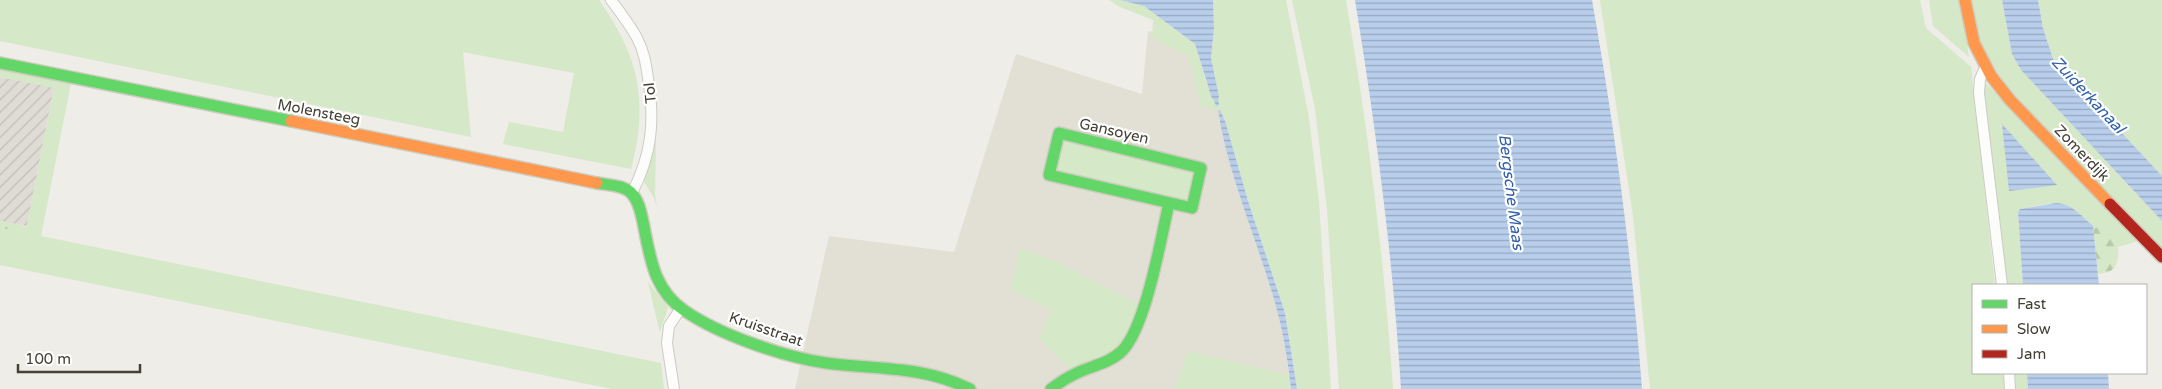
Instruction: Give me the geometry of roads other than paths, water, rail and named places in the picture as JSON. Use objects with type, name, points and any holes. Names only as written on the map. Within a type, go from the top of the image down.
[{"type":"street","name":"Tol","points":[[611,0],[637,37],[645,55],[652,100],[652,132],[647,156],[632,193]]},
{"type":"street","name":"Zomerdijk","points":[[1965,0],[1974,48],[1985,68],[2010,100],[2162,257]]},
{"type":"street","name":"Molensteeg","points":[[0,63],[612,185],[632,193]]},
{"type":"street","points":[[1985,68],[1980,79],[1979,94],[2002,284]]},
{"type":"street","name":"Gansoyen","points":[[1058,134],[1201,168],[1192,208],[1168,202],[1049,174],[1058,134]]},
{"type":"street","name":"Kruisstraat","points":[[632,193],[642,214],[654,272],[665,293],[681,308],[702,322],[756,345],[799,358],[828,363],[896,367],[923,371],[959,383],[970,389]]},
{"type":"street","points":[[1051,389],[1075,374],[1116,356],[1129,344],[1135,333],[1151,279],[1168,202]]},
{"type":"street","points":[[674,389],[668,335],[669,326],[681,308]]},
{"type":"street","points":[[2009,374],[2010,389]]},
{"type":"water","points":[[1120,0],[1213,0],[1214,28],[1211,58],[1219,105],[1216,106],[1212,99],[1195,44],[1144,6]]},
{"type":"water","name":"Bergsche Maas","points":[[1355,0],[1592,0],[1622,194],[1642,389],[1401,389],[1398,340],[1383,194]]},
{"type":"water","points":[[2002,0],[2038,0],[2043,28],[2053,59],[2162,176],[2162,221],[2021,70],[2012,54]]},
{"type":"water","points":[[1218,110],[1220,110],[1225,121],[1248,201],[1285,313],[1297,389],[1291,389],[1286,349],[1277,310],[1236,185]]},
{"type":"water","points":[[2002,124],[2057,185],[2009,191]]},
{"type":"water","points":[[2056,203],[2067,205],[2093,226],[2099,284],[2023,284],[2018,212],[2020,209]]},
{"type":"water","points":[[2027,374],[2108,374],[2109,389],[2028,389]]},
{"type":"water label","name":"Zuiderkanaal","points":[[2088,95]]}]
